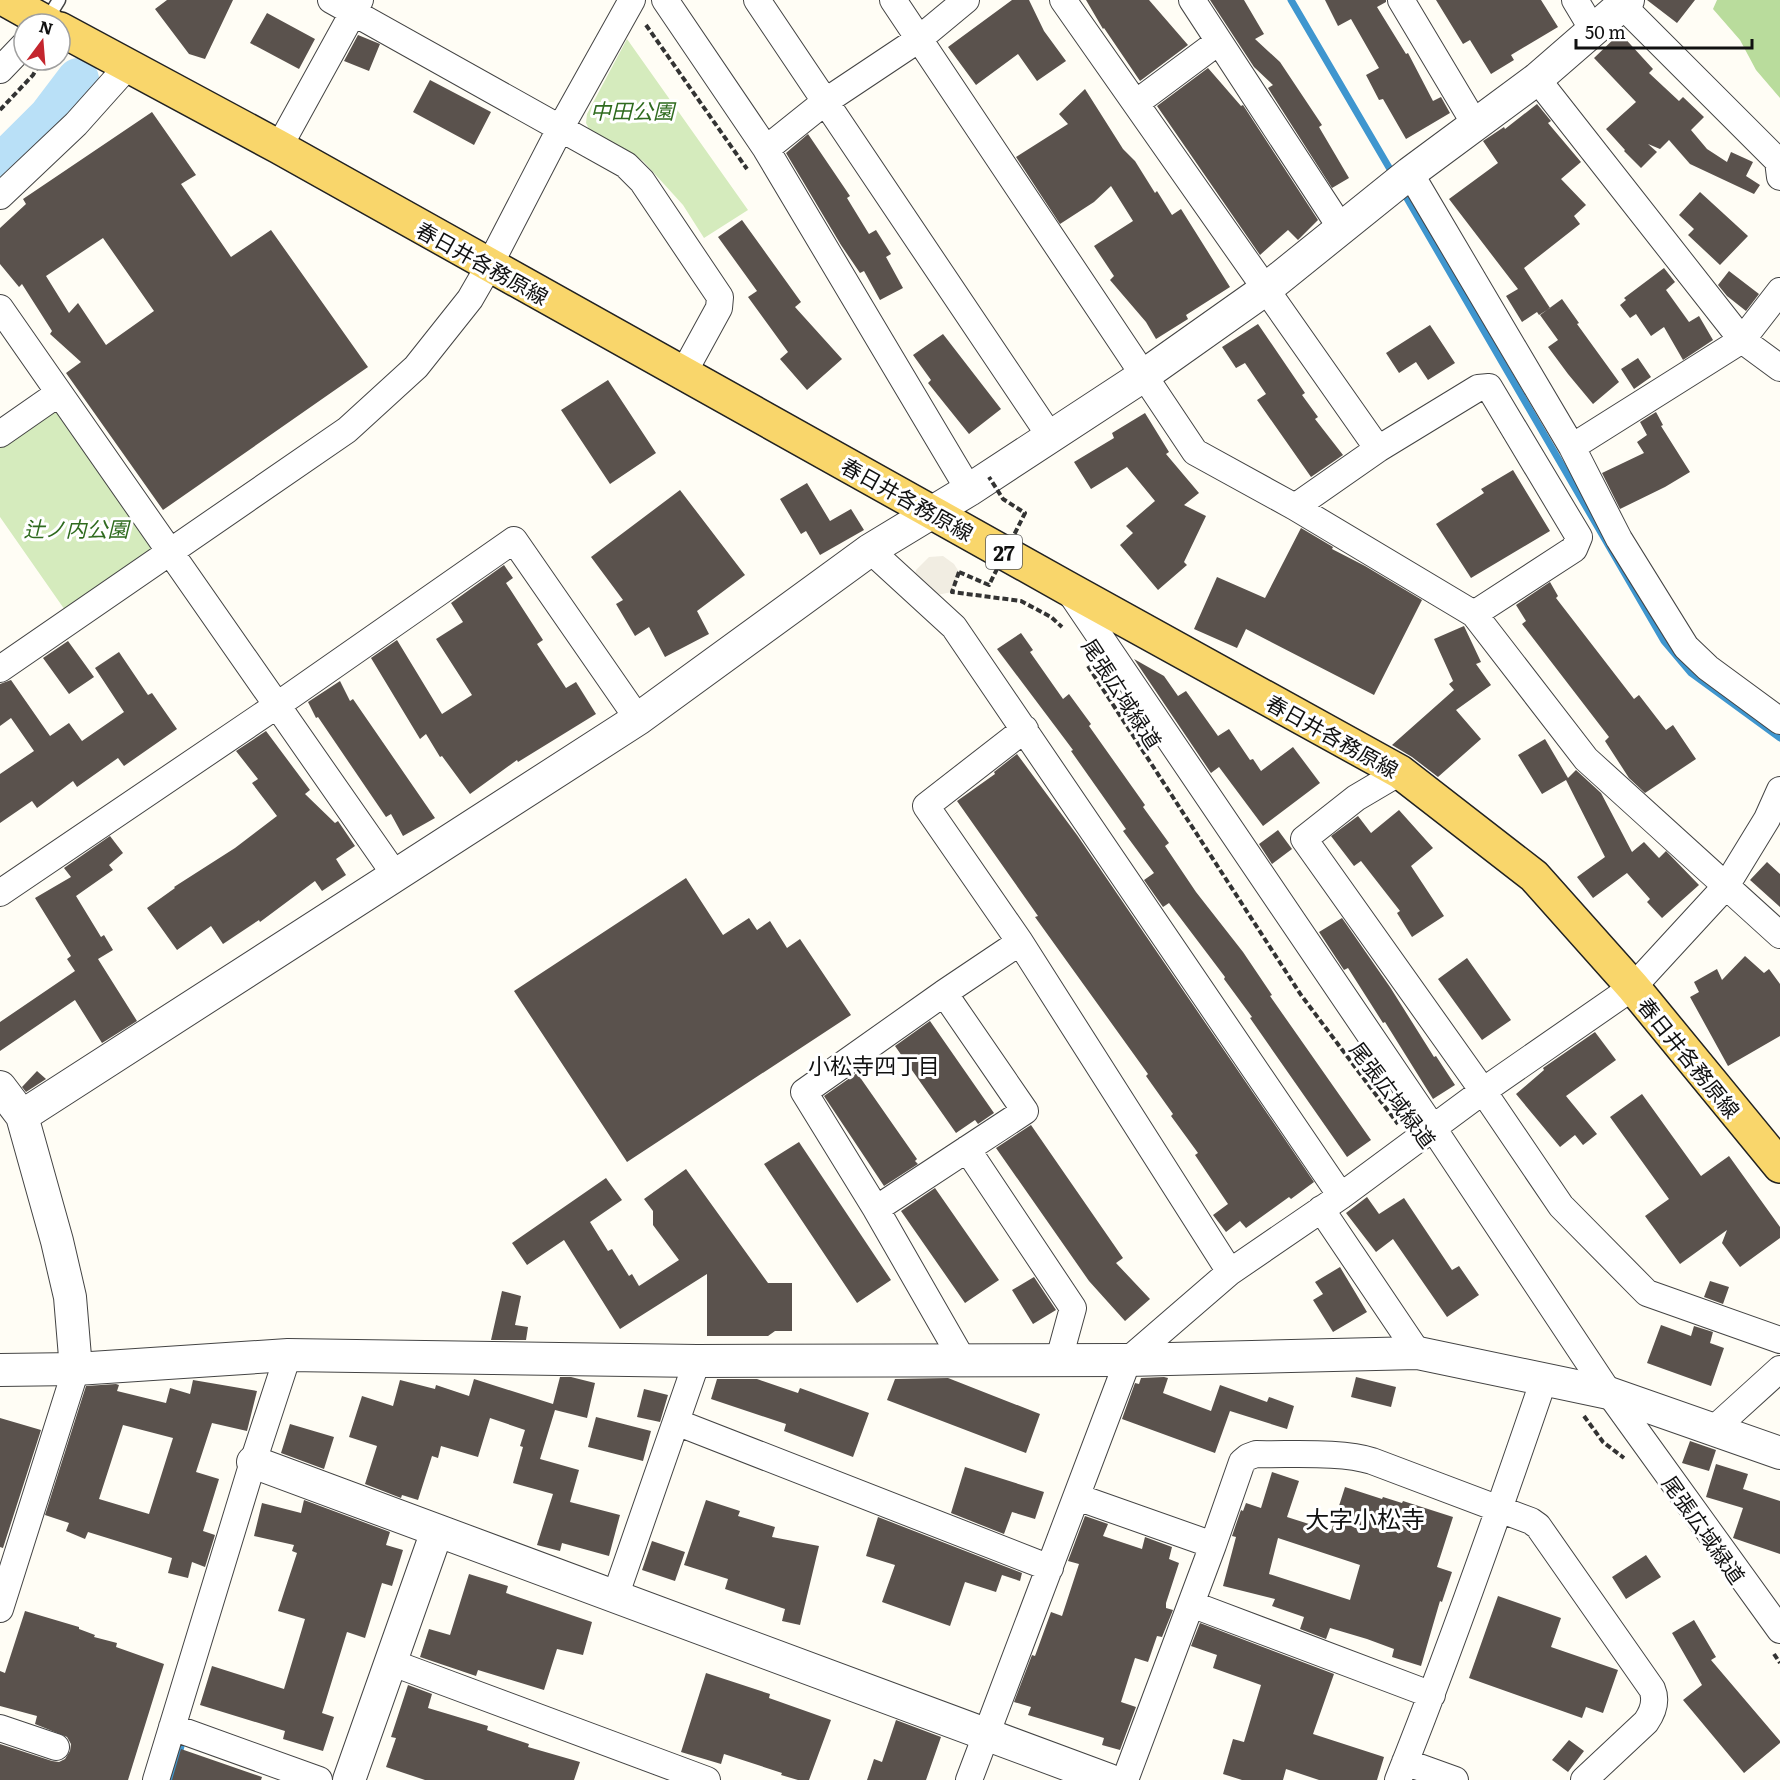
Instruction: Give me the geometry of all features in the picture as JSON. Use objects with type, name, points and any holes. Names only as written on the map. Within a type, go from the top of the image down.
[{"type":"main road","name":"春日井各務原線","points":[[6,0],[26,12]]},
{"type":"main road","name":"春日井各務原線","points":[[72,37],[279,147],[1400,772],[1534,876],[1633,987],[1780,1166]]},
{"type":"street","points":[[0,669],[346,430],[416,367],[470,299],[561,127],[632,0]]},
{"type":"street","points":[[665,0],[766,149],[979,483]]},
{"type":"street","points":[[757,0],[1050,436]]},
{"type":"street","points":[[893,0],[1195,452],[1295,507],[1474,614],[1586,759],[1780,935]]},
{"type":"street","points":[[766,149],[826,101],[919,39],[966,0]]},
{"type":"street","points":[[1063,0],[1378,449]]},
{"type":"street","points":[[1192,0],[1341,228]]},
{"type":"street","points":[[1401,0],[1475,124]]},
{"type":"street","points":[[1575,0],[1593,30]]},
{"type":"street","points":[[22,1116],[638,719],[870,550],[979,483],[1143,376],[1266,289],[1410,173],[1537,79],[1625,3],[1778,161],[1780,177]]},
{"type":"street","points":[[279,147],[348,4],[626,165],[642,181],[719,293],[718,309],[684,372]]},
{"type":"street","points":[[1136,103],[1218,42]]},
{"type":"street","points":[[0,69],[12,58]]},
{"type":"street","points":[[0,196],[76,124],[127,67]]},
{"type":"street","points":[[1537,79],[1742,340],[1780,368]]},
{"type":"street","points":[[1410,173],[1572,447],[1620,539],[1686,646],[1708,668],[1780,721]]},
{"type":"street","points":[[1572,447],[1742,340],[1780,291]]},
{"type":"street","points":[[0,308],[396,876]]},
{"type":"street","points":[[1295,507],[1378,449],[1478,388],[1489,387],[1579,537],[1575,549],[1474,614]]},
{"type":"street","points":[[0,434],[59,393]]},
{"type":"street","points":[[0,893],[276,706],[514,540],[638,719]]},
{"type":"street","points":[[870,550],[954,627],[1025,729],[1331,1203],[1418,1353]]},
{"type":"street","points":[[1067,588],[1433,1128],[1777,1642]]},
{"type":"street","points":[[1025,729],[926,806],[1020,942],[1230,1272]]},
{"type":"street","points":[[1400,772],[1356,798],[1304,838],[1562,1206],[1647,1293],[1780,1340]]},
{"type":"street","points":[[969,1780],[1128,1359],[1230,1272],[1331,1203],[1483,1091],[1633,987],[1726,886],[1767,819],[1780,790]]},
{"type":"street","points":[[962,1359],[876,1209],[804,1092],[1020,942]]},
{"type":"street","points":[[876,1209],[1025,1111],[944,993]]},
{"type":"street","points":[[0,1087],[22,1116],[57,1241],[70,1298],[76,1370],[2,1597]]},
{"type":"street","points":[[967,1149],[1073,1308],[1059,1359]]},
{"type":"street","points":[[0,1370],[76,1370],[288,1356],[697,1361],[1128,1359],[1418,1353],[1575,1384],[1609,1393],[1780,1452]]},
{"type":"street","points":[[156,1780],[253,1462],[288,1356]]},
{"type":"street","points":[[615,1597],[697,1361]]},
{"type":"street","points":[[1715,1428],[1780,1369]]},
{"type":"street","points":[[1455,1780],[1402,1771],[1500,1508],[1544,1379]]},
{"type":"street","points":[[676,1422],[1050,1568]]},
{"type":"street","points":[[1125,1780],[1242,1462],[1248,1456],[1256,1454],[1360,1457],[1500,1508],[1531,1521],[1539,1527],[1655,1696],[1651,1715],[1646,1722],[1584,1780]]},
{"type":"street","points":[[253,1462],[1109,1780]]},
{"type":"street","points":[[1077,1497],[1213,1545]]},
{"type":"street","points":[[349,1780],[437,1531]]},
{"type":"street","points":[[1191,1604],[1432,1695]]},
{"type":"street","points":[[390,1662],[707,1780]]},
{"type":"street","points":[[172,1727],[319,1780]]},
{"type":"street","points":[[0,1728],[56,1747]]},
{"type":"path","points":[[0,110],[35,72]]},
{"type":"path","name":"尾張広域緑道","points":[[979,483],[1025,513],[989,585],[959,572],[952,591],[1021,601],[1051,617],[1063,628]]},
{"type":"path","name":"尾張広域緑道","points":[[1082,658],[1301,995],[1412,1143]]},
{"type":"path","points":[[1575,1384],[1576,1405],[1603,1442],[1630,1462]]},
{"type":"path","points":[[1777,1642],[1780,1663]]},
{"type":"green space","points":[[1717,0],[1780,0],[1780,98],[1756,70],[1740,40],[1713,9]]},
{"type":"green space","name":"中田公園","points":[[627,39],[748,210],[704,238],[683,205],[643,161],[589,129],[586,123],[587,114]]},
{"type":"green space","name":"辻ノ内公園","points":[[58,403],[160,549],[67,613],[0,517],[0,444]]},
{"type":"shaded area","points":[[943,556],[954,564],[959,572],[952,592],[922,598],[912,588],[916,570],[929,557]]},
{"type":"building","points":[[167,0],[233,0],[205,59],[189,54],[155,9]]},
{"type":"building","points":[[1012,0],[1029,0],[1044,31],[1066,61],[1037,81],[1018,54],[976,85],[948,47]]},
{"type":"building","points":[[1086,0],[1149,0],[1188,45],[1140,81],[1103,29]]},
{"type":"building","points":[[1210,0],[1244,0],[1264,34],[1255,39],[1280,62],[1322,125],[1319,127],[1349,178],[1332,188],[1268,88],[1273,85],[1254,67]]},
{"type":"building","points":[[1325,0],[1386,0],[1377,7],[1406,54],[1408,53],[1433,101],[1441,97],[1450,113],[1406,139],[1383,99],[1379,100],[1366,75],[1379,68],[1351,19],[1338,26]]},
{"type":"building","points":[[1436,0],[1541,0],[1558,27],[1511,55],[1514,60],[1491,74],[1470,40],[1463,44]]},
{"type":"building","points":[[1647,0],[1695,0],[1677,23]]},
{"type":"building","points":[[267,13],[315,39],[299,69],[250,43]]},
{"type":"building","points":[[1620,33],[1653,69],[1649,73],[1679,101],[1683,97],[1704,117],[1691,130],[1707,149],[1727,162],[1731,152],[1753,162],[1746,176],[1760,185],[1754,194],[1690,164],[1669,140],[1660,149],[1648,144],[1657,152],[1641,168],[1624,151],[1606,129],[1636,102],[1594,58]]},
{"type":"building","points":[[358,35],[380,44],[369,71],[344,61]]},
{"type":"building","points":[[1208,68],[1241,106],[1243,105],[1318,220],[1298,240],[1288,230],[1260,255],[1157,106]]},
{"type":"building","points":[[430,80],[491,112],[474,145],[413,112]]},
{"type":"building","points":[[1085,89],[1123,149],[1135,161],[1172,215],[1181,209],[1230,287],[1186,315],[1188,319],[1156,339],[1146,322],[1110,280],[1114,276],[1094,246],[1133,221],[1111,186],[1094,202],[1060,224],[1016,157],[1068,124],[1059,114]]},
{"type":"building","points":[[1537,104],[1551,121],[1548,123],[1581,162],[1561,179],[1586,205],[1574,216],[1580,224],[1524,268],[1550,308],[1539,315],[1537,312],[1522,322],[1506,296],[1518,289],[1449,199],[1498,163],[1483,141],[1504,127],[1505,129]]},
{"type":"building","points":[[152,112],[196,175],[181,184],[231,257],[271,230],[368,367],[163,510],[66,373],[81,362],[50,334],[52,331],[22,284],[19,287],[0,264],[0,228],[26,204],[23,199]],"holes":[[[103,238],[154,311],[106,345],[78,303],[69,313],[46,276]]]},
{"type":"building","points":[[808,134],[850,196],[847,198],[869,234],[876,230],[891,254],[886,257],[903,288],[880,300],[864,271],[860,273],[841,245],[786,153]]},
{"type":"building","points":[[1700,192],[1748,236],[1720,265],[1688,235],[1694,229],[1679,215]]},
{"type":"building","points":[[742,220],[801,302],[795,307],[842,359],[807,390],[780,359],[788,352],[748,297],[757,291],[718,237]]},
{"type":"building","points":[[1664,268],[1675,282],[1666,290],[1689,322],[1699,316],[1713,340],[1683,360],[1664,327],[1651,336],[1636,314],[1630,318],[1620,305],[1626,300],[1624,298]]},
{"type":"building","points":[[1729,271],[1759,294],[1746,311],[1727,296],[1718,285]]},
{"type":"building","points":[[1562,299],[1619,382],[1593,404],[1548,347],[1558,340],[1540,315]]},
{"type":"building","points":[[1258,324],[1305,393],[1302,395],[1318,417],[1315,419],[1343,455],[1311,477],[1257,400],[1266,394],[1245,363],[1236,368],[1222,347]]},
{"type":"building","points":[[1430,325],[1455,363],[1428,380],[1416,362],[1399,373],[1386,353]]},
{"type":"building","points":[[943,334],[1001,409],[969,434],[928,383],[931,380],[913,355]]},
{"type":"building","points":[[1638,358],[1651,377],[1634,389],[1621,369]]},
{"type":"building","points":[[608,380],[656,453],[610,484],[561,410]]},
{"type":"building","points":[[1656,412],[1663,425],[1661,426],[1690,472],[1620,509],[1602,473],[1644,453],[1637,442],[1647,435],[1640,422]]},
{"type":"building","points":[[1145,413],[1169,452],[1166,454],[1199,493],[1184,505],[1206,516],[1184,562],[1187,565],[1158,590],[1120,545],[1133,533],[1126,526],[1155,501],[1127,467],[1091,489],[1074,462],[1114,438],[1112,433]]},
{"type":"building","points":[[1513,470],[1550,531],[1471,578],[1436,524],[1484,493],[1481,489]]},
{"type":"building","points":[[807,483],[830,521],[851,509],[864,530],[820,555],[806,531],[801,534],[780,499]]},
{"type":"building","points":[[680,490],[745,575],[697,611],[709,634],[665,657],[649,627],[635,636],[616,604],[623,600],[591,557]]},
{"type":"building","points":[[1301,528],[1333,547],[1332,549],[1422,600],[1374,695],[1246,629],[1237,648],[1194,629],[1217,577],[1265,598]]},
{"type":"building","points":[[504,565],[513,578],[506,583],[543,640],[537,644],[566,688],[576,682],[596,714],[518,762],[517,760],[470,794],[442,756],[440,757],[426,734],[420,739],[371,658],[397,640],[442,714],[472,695],[436,639],[463,622],[451,603]]},
{"type":"building","points":[[1550,582],[1558,596],[1556,598],[1634,699],[1639,695],[1666,730],[1673,725],[1696,759],[1645,793],[1629,778],[1605,741],[1609,737],[1522,624],[1526,621],[1516,605]]},
{"type":"building","points":[[1464,626],[1481,662],[1476,664],[1491,685],[1456,710],[1481,739],[1438,777],[1392,745],[1454,690],[1449,684],[1453,681],[1434,639]]},
{"type":"building","points":[[1021,633],[1033,650],[1030,652],[1063,699],[1069,694],[1091,724],[1089,726],[1169,843],[1165,846],[1196,892],[1243,952],[1272,995],[1270,996],[1371,1140],[1347,1157],[1250,1018],[1252,1017],[1224,979],[1225,977],[1169,903],[1163,907],[1144,880],[1154,873],[1123,831],[1126,829],[1071,751],[1073,750],[997,649]]},
{"type":"building","points":[[68,641],[94,677],[69,694],[43,658]]},
{"type":"building","points":[[119,652],[148,695],[152,693],[177,729],[124,766],[118,758],[77,787],[73,781],[37,808],[32,801],[0,823],[0,774],[34,751],[11,718],[0,726],[0,684],[11,680],[50,736],[69,723],[82,741],[124,712],[95,668]]},
{"type":"building","points":[[1134,659],[1164,676],[1178,696],[1186,691],[1218,736],[1229,729],[1250,760],[1253,759],[1261,771],[1293,747],[1320,783],[1263,826],[1219,767],[1211,773]]},
{"type":"building","points":[[340,681],[350,701],[353,699],[435,818],[403,836],[391,814],[386,817],[318,717],[316,718],[308,702]]},
{"type":"building","points":[[266,731],[310,790],[305,794],[335,823],[338,821],[355,846],[336,859],[346,875],[322,891],[315,881],[260,922],[259,920],[223,944],[211,926],[177,950],[147,908],[174,887],[235,848],[277,816],[252,783],[258,779],[236,751]]},
{"type":"building","points":[[1545,739],[1568,778],[1576,770],[1601,793],[1632,852],[1644,842],[1659,858],[1666,851],[1699,885],[1662,918],[1647,902],[1650,899],[1627,873],[1593,898],[1577,877],[1605,857],[1566,780],[1542,794],[1518,755]]},
{"type":"building","points":[[1017,754],[1077,835],[1314,1182],[1246,1228],[1240,1221],[1226,1232],[1213,1215],[1228,1204],[1195,1155],[1198,1153],[1171,1116],[1173,1114],[1146,1076],[1148,1074],[1035,917],[1038,916],[957,801],[995,774],[994,772]]},
{"type":"building","points":[[1399,810],[1433,848],[1411,866],[1444,916],[1412,937],[1397,913],[1400,911],[1361,861],[1354,866],[1331,836],[1358,816],[1371,833]]},
{"type":"building","points":[[1278,830],[1292,849],[1272,864],[1259,844]]},
{"type":"building","points":[[110,836],[123,853],[109,865],[113,870],[76,896],[101,937],[104,935],[113,950],[98,959],[137,1021],[102,1043],[75,1000],[0,1051],[0,1022],[75,971],[67,959],[71,956],[35,898],[71,877],[64,868]]},
{"type":"building","points":[[1767,862],[1780,874],[1780,907],[1750,880]]},
{"type":"building","points":[[686,878],[723,935],[749,918],[757,930],[770,921],[787,948],[800,939],[851,1015],[627,1162],[514,991]]},
{"type":"building","points":[[1342,918],[1455,1085],[1433,1099],[1385,1022],[1383,1023],[1348,968],[1344,970],[1319,932]]},
{"type":"building","points":[[1745,956],[1764,973],[1769,969],[1780,984],[1780,1036],[1728,1066],[1690,997],[1699,992],[1694,982],[1717,969],[1722,980]]},
{"type":"building","points":[[1467,958],[1511,1020],[1482,1040],[1438,979]]},
{"type":"building","points":[[930,1021],[994,1113],[978,1124],[975,1120],[956,1133],[895,1046]]},
{"type":"building","points":[[1595,1032],[1616,1060],[1566,1096],[1597,1134],[1583,1145],[1575,1135],[1560,1147],[1516,1094],[1544,1070],[1543,1068]]},
{"type":"building","points":[[37,1071],[46,1079],[26,1092],[22,1087]]},
{"type":"building","points":[[857,1073],[917,1159],[915,1161],[918,1164],[884,1186],[824,1096]]},
{"type":"building","points":[[1642,1094],[1701,1176],[1729,1156],[1780,1227],[1780,1238],[1740,1267],[1722,1243],[1727,1230],[1680,1264],[1645,1216],[1669,1199],[1610,1117]]},
{"type":"building","points":[[1031,1125],[1123,1258],[1116,1263],[1150,1299],[1125,1321],[1089,1281],[996,1148]]},
{"type":"building","points":[[799,1142],[891,1280],[857,1303],[764,1164]]},
{"type":"building","points":[[686,1169],[768,1283],[792,1283],[792,1331],[775,1331],[768,1336],[707,1336],[707,1274],[620,1329],[564,1240],[527,1265],[512,1243],[606,1178],[622,1200],[590,1222],[608,1251],[612,1249],[629,1276],[632,1274],[639,1286],[679,1260],[653,1225],[653,1211],[644,1199]]},
{"type":"building","points":[[935,1188],[999,1280],[965,1303],[901,1211]]},
{"type":"building","points":[[1367,1197],[1379,1214],[1404,1198],[1452,1270],[1459,1266],[1479,1295],[1447,1317],[1393,1239],[1376,1252],[1346,1213]]},
{"type":"building","points":[[1340,1267],[1367,1312],[1333,1332],[1313,1300],[1323,1294],[1315,1282]]},
{"type":"building","points":[[1034,1277],[1056,1310],[1033,1324],[1012,1290]]},
{"type":"building","points":[[1710,1281],[1729,1287],[1723,1304],[1704,1297]]},
{"type":"building","points":[[502,1291],[521,1296],[515,1325],[528,1327],[526,1340],[491,1340]]},
{"type":"building","points":[[1661,1325],[1691,1336],[1694,1326],[1713,1332],[1710,1343],[1724,1348],[1711,1386],[1647,1363]]},
{"type":"building","points":[[560,1377],[571,1377],[595,1383],[587,1418],[555,1410],[540,1459],[579,1470],[570,1502],[620,1515],[609,1556],[562,1543],[560,1551],[537,1545],[553,1494],[513,1483],[523,1447],[520,1446],[525,1430],[490,1418],[478,1457],[441,1446],[438,1458],[432,1456],[418,1500],[402,1495],[401,1498],[365,1484],[377,1446],[349,1437],[362,1396],[393,1406],[400,1380],[435,1389],[436,1385],[469,1396],[474,1379],[553,1404]]},
{"type":"building","points":[[1356,1377],[1396,1387],[1391,1407],[1351,1397]]},
{"type":"building","points":[[948,1378],[1040,1414],[1026,1453],[887,1400],[895,1379]]},
{"type":"building","points":[[1141,1378],[1168,1378],[1163,1393],[1211,1411],[1220,1385],[1267,1402],[1269,1397],[1294,1406],[1287,1429],[1230,1411],[1215,1453],[1122,1419],[1135,1383],[1139,1384]]},
{"type":"building","points":[[717,1379],[757,1379],[798,1393],[800,1388],[869,1413],[853,1457],[784,1431],[786,1424],[711,1399]]},
{"type":"building","points":[[193,1380],[257,1391],[247,1431],[212,1423],[196,1472],[219,1479],[203,1531],[215,1535],[205,1567],[192,1562],[188,1578],[168,1573],[172,1558],[88,1532],[85,1539],[66,1531],[69,1523],[45,1515],[86,1386],[116,1384],[119,1385],[117,1391],[166,1403],[170,1388],[190,1394]],"holes":[[[123,1425],[173,1438],[149,1514],[99,1499]]]},
{"type":"building","points":[[644,1389],[668,1395],[660,1422],[637,1417]]},
{"type":"building","points":[[596,1417],[651,1431],[643,1461],[588,1447]]},
{"type":"building","points":[[0,1418],[41,1430],[3,1548],[0,1547]]},
{"type":"building","points":[[290,1424],[334,1437],[324,1469],[281,1453]]},
{"type":"building","points":[[1690,1441],[1716,1450],[1709,1471],[1682,1463]]},
{"type":"building","points":[[1716,1464],[1748,1474],[1743,1489],[1780,1501],[1780,1554],[1733,1538],[1743,1508],[1706,1497]]},
{"type":"building","points":[[965,1467],[1044,1492],[1035,1519],[1012,1512],[1004,1534],[951,1513]]},
{"type":"building","points":[[1272,1472],[1299,1481],[1287,1517],[1331,1531],[1345,1487],[1382,1499],[1383,1497],[1402,1503],[1403,1501],[1453,1517],[1437,1567],[1452,1572],[1442,1602],[1440,1601],[1421,1666],[1392,1657],[1394,1649],[1367,1639],[1330,1628],[1326,1639],[1300,1629],[1304,1617],[1272,1606],[1275,1599],[1223,1586],[1236,1537],[1232,1536],[1241,1510],[1243,1511],[1246,1503],[1261,1508]],"holes":[[[1278,1538],[1360,1565],[1350,1600],[1269,1574]]]},
{"type":"building","points":[[304,1500],[390,1532],[386,1545],[403,1550],[392,1586],[382,1583],[365,1638],[347,1632],[322,1713],[334,1717],[323,1751],[283,1739],[285,1731],[200,1705],[212,1666],[284,1689],[305,1619],[278,1611],[297,1553],[292,1551],[294,1545],[254,1536],[262,1503],[301,1513]]},
{"type":"building","points":[[706,1500],[740,1511],[738,1516],[775,1527],[772,1537],[819,1546],[800,1625],[782,1621],[785,1609],[725,1589],[728,1579],[684,1565]]},
{"type":"building","points":[[1085,1516],[1108,1524],[1103,1536],[1142,1549],[1145,1537],[1172,1547],[1169,1559],[1179,1563],[1166,1603],[1166,1608],[1173,1610],[1162,1637],[1157,1636],[1148,1662],[1135,1658],[1121,1702],[1136,1707],[1120,1750],[1102,1745],[1104,1738],[1028,1715],[1031,1707],[1014,1702],[1032,1655],[1035,1656],[1051,1612],[1062,1616],[1079,1564],[1068,1561]]},
{"type":"building","points":[[878,1517],[1022,1573],[1020,1581],[1002,1575],[996,1592],[965,1582],[950,1626],[882,1602],[895,1565],[866,1556]]},
{"type":"building","points":[[652,1541],[685,1552],[675,1581],[642,1570]]},
{"type":"building","points":[[1646,1555],[1661,1577],[1626,1599],[1612,1577]]},
{"type":"building","points":[[469,1574],[508,1586],[506,1593],[592,1622],[583,1655],[557,1649],[544,1690],[478,1670],[476,1676],[420,1657],[429,1629],[450,1635]]},
{"type":"building","points":[[1498,1596],[1561,1618],[1551,1647],[1618,1670],[1603,1713],[1586,1707],[1582,1718],[1469,1678]]},
{"type":"building","points":[[25,1611],[79,1627],[95,1635],[94,1637],[117,1643],[116,1647],[164,1664],[128,1780],[0,1780],[0,1744],[59,1762],[65,1759],[70,1751],[71,1744],[67,1737],[35,1724],[37,1716],[0,1706],[0,1671],[5,1673]]},
{"type":"building","points":[[1694,1620],[1716,1657],[1711,1660],[1780,1741],[1744,1773],[1683,1700],[1702,1685],[1672,1633]]},
{"type":"building","points":[[1200,1623],[1334,1674],[1313,1734],[1384,1757],[1377,1780],[1319,1780],[1286,1769],[1283,1780],[1242,1780],[1223,1774],[1233,1739],[1244,1742],[1261,1685],[1213,1668],[1217,1655],[1191,1646]]},
{"type":"building","points":[[706,1673],[770,1694],[769,1698],[831,1720],[809,1780],[798,1780],[781,1775],[782,1773],[724,1754],[721,1764],[681,1752]]},
{"type":"building","points":[[408,1685],[432,1694],[428,1708],[488,1726],[487,1730],[529,1744],[528,1747],[580,1762],[574,1780],[425,1780],[386,1767],[396,1738],[391,1737]]},
{"type":"building","points":[[896,1720],[941,1737],[926,1780],[867,1780],[874,1759],[882,1762]]},
{"type":"building","points":[[1569,1740],[1584,1751],[1568,1772],[1552,1760]]},
{"type":"building","points":[[181,1749],[262,1777],[261,1780],[172,1780]]},
{"type":"waterway","points":[[1291,0],[1394,176]]},
{"type":"waterway","points":[[0,166],[50,116],[78,79]]},
{"type":"waterway","points":[[1401,188],[1664,641],[1691,673],[1780,738]]},
{"type":"waterway","points":[[172,1780],[181,1746]]},
{"type":"district","name":"小松寺四丁目","points":[[874,1064]]},
{"type":"district","name":"大字小松寺","points":[[1365,1517]]}]
